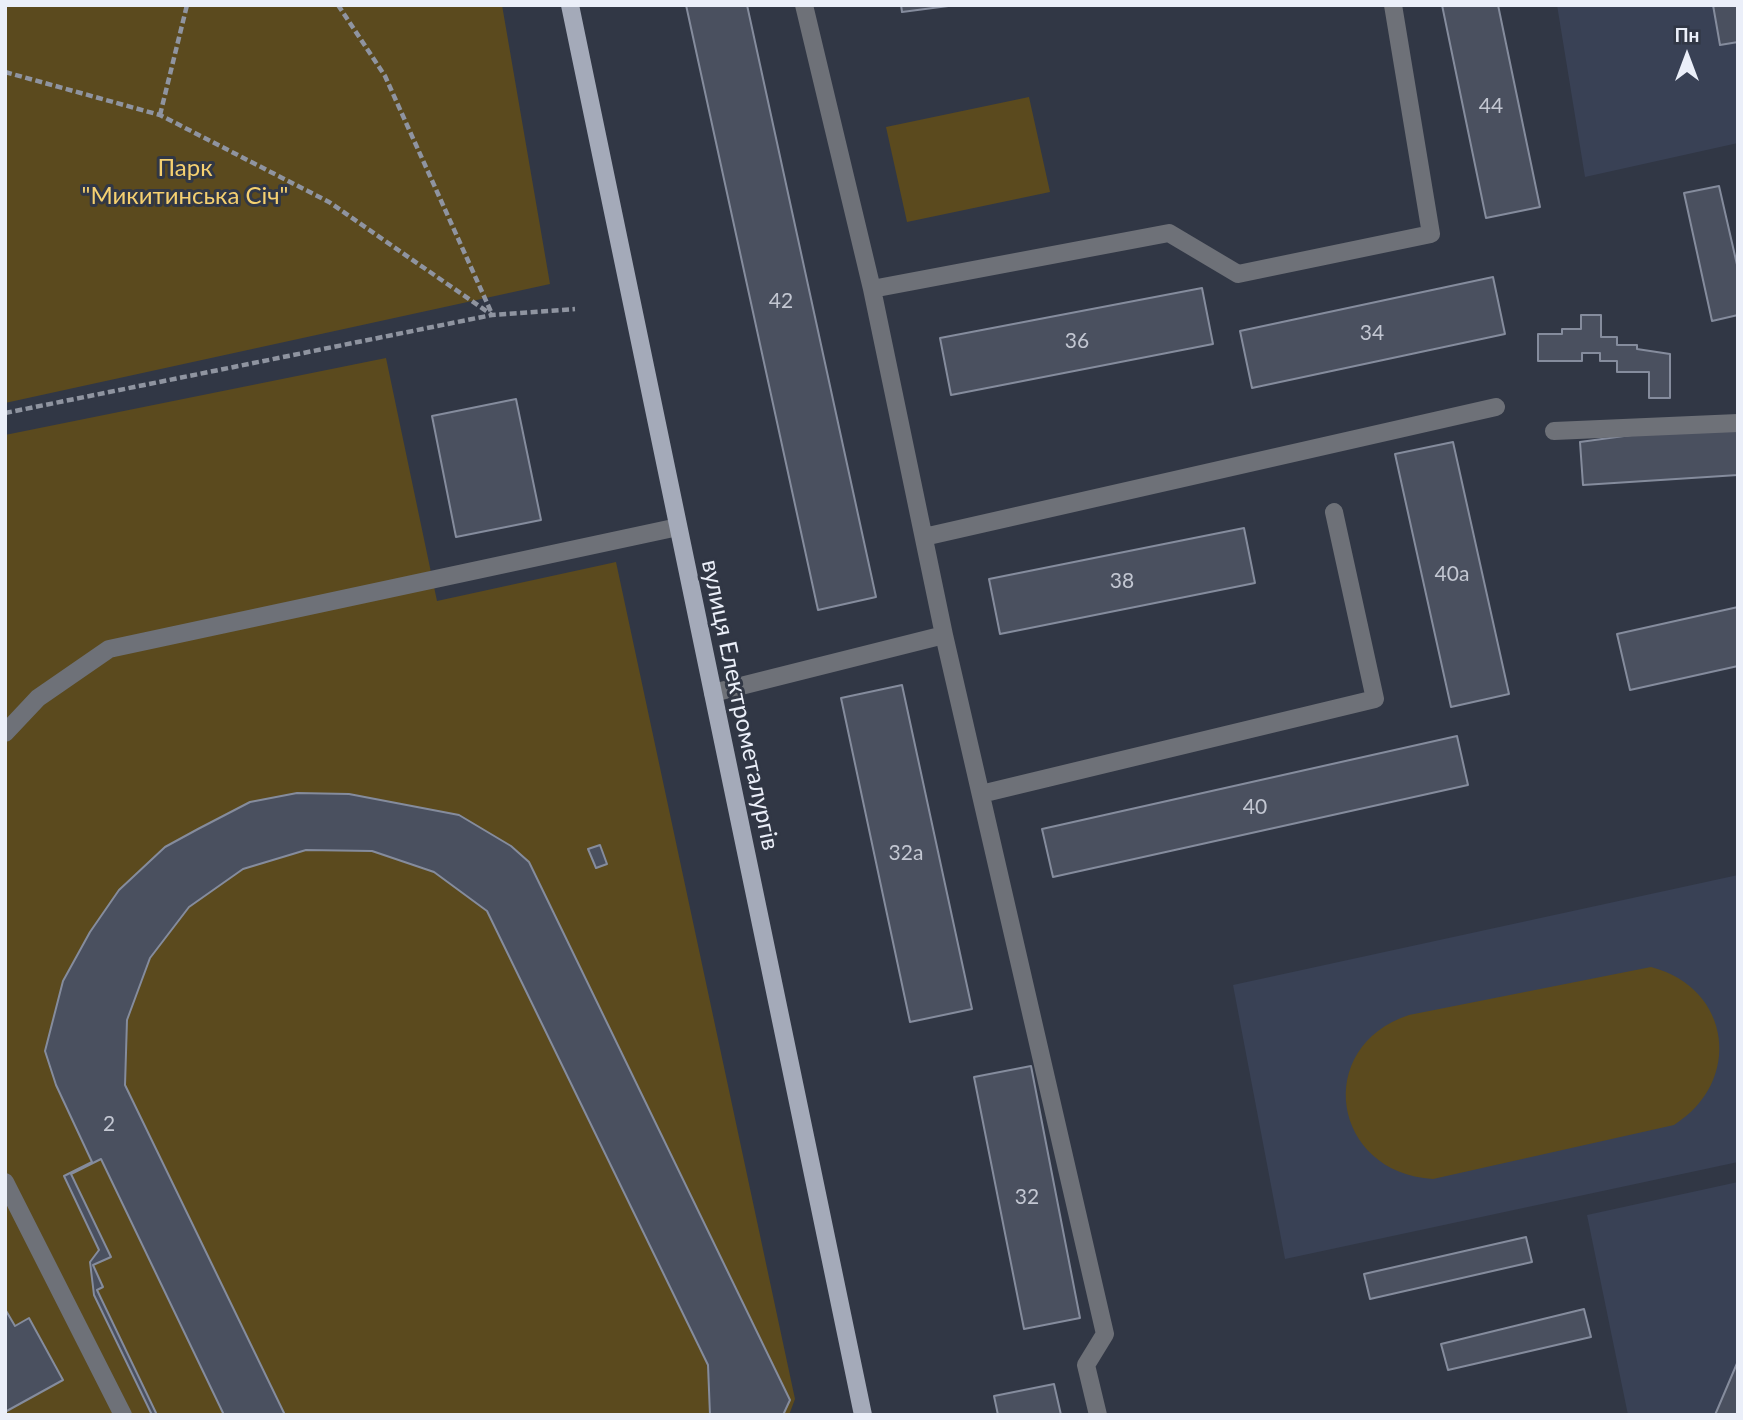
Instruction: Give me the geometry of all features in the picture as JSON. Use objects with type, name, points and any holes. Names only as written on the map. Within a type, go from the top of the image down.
[{"type":"main road","name":"вулиця Електрометалургів","points":[[570,5],[863,1415]]},
{"type":"lane","points":[[804,5],[872,289],[944,635],[1105,1334],[1086,1365],[1098,1415]]},
{"type":"lane","points":[[872,289],[1169,233],[1238,274],[1431,234],[1393,5]]},
{"type":"lane","points":[[924,537],[1496,407]]},
{"type":"lane","points":[[1554,431],[1738,424]]},
{"type":"lane","points":[[981,794],[1375,699],[1334,512]]},
{"type":"lane","points":[[5,733],[38,698],[109,649],[678,527]]},
{"type":"lane","points":[[713,693],[944,635]]},
{"type":"lane","points":[[5,1182],[123,1415]]},
{"type":"path","points":[[160,115],[187,5]]},
{"type":"path","points":[[338,5],[385,76],[492,315]]},
{"type":"path","points":[[5,72],[160,115],[329,202],[492,315]]},
{"type":"path","points":[[5,413],[492,315],[575,309]]},
{"type":"shaded area","points":[[1557,5],[1738,5],[1738,143],[1585,177]]},
{"type":"shaded area","points":[[1738,875],[1738,1162],[1285,1259],[1233,985]]},
{"type":"shaded area","points":[[1738,1182],[1738,1415],[1628,1415],[1587,1215]]},
{"type":"green space","name":"Парк \"Микитинська Січ\"","points":[[5,5],[502,5],[550,284],[5,403]]},
{"type":"green space","points":[[1029,97],[1050,192],[907,222],[886,127]]},
{"type":"green space","points":[[386,358],[437,601],[616,562],[795,1399],[789,1415],[5,1415],[5,435]]},
{"type":"green space","points":[[1651,967],[1678,978],[1698,995],[1712,1015],[1719,1038],[1718,1062],[1711,1085],[1696,1107],[1674,1125],[1433,1179],[1399,1172],[1373,1155],[1355,1133],[1347,1107],[1347,1079],[1358,1053],[1378,1031],[1409,1015]]},
{"type":"building","points":[[686,5],[747,5],[876,597],[818,610]]},
{"type":"building","points":[[901,5],[956,5],[902,12]]},
{"type":"building","points":[[1442,5],[1498,5],[1540,207],[1486,218]]},
{"type":"building","points":[[1713,5],[1738,5],[1738,42],[1720,45]]},
{"type":"building","points":[[1719,186],[1738,269],[1738,315],[1712,321],[1684,193]]},
{"type":"building","points":[[1493,277],[1505,334],[1252,388],[1240,331]]},
{"type":"building","points":[[1202,288],[1213,344],[951,395],[940,338]]},
{"type":"building","points":[[1581,315],[1601,315],[1601,337],[1617,337],[1617,345],[1637,345],[1637,349],[1670,354],[1670,398],[1649,398],[1649,372],[1617,372],[1617,361],[1600,361],[1600,353],[1582,353],[1582,361],[1538,361],[1538,334],[1562,334],[1562,329],[1581,329]]},
{"type":"building","points":[[516,399],[541,520],[456,537],[432,416]]},
{"type":"building","points":[[1727,422],[1738,423],[1738,475],[1583,485],[1580,442]]},
{"type":"building","points":[[1453,442],[1509,694],[1451,707],[1395,454]]},
{"type":"building","points":[[1244,528],[1255,583],[1000,634],[989,579]]},
{"type":"building","points":[[1738,607],[1738,666],[1630,690],[1617,634]]},
{"type":"building","points":[[902,685],[972,1009],[910,1022],[841,698]]},
{"type":"building","points":[[1457,736],[1468,785],[1053,877],[1042,829]]},
{"type":"building","points":[[297,793],[349,794],[459,815],[511,846],[529,862],[790,1400],[783,1415],[710,1415],[708,1365],[487,911],[434,872],[372,851],[306,850],[243,869],[189,907],[150,958],[127,1020],[125,1085],[285,1415],[152,1415],[94,1295],[90,1262],[99,1250],[64,1176],[92,1162],[56,1085],[45,1051],[63,981],[90,932],[119,890],[165,847],[198,829],[250,802]]},
{"type":"building","points":[[600,845],[607,864],[596,868],[588,849]]},
{"type":"building","points":[[1031,1066],[1080,1318],[1024,1329],[974,1077]]},
{"type":"building","points":[[101,1159],[224,1415],[157,1415],[97,1290],[103,1287],[93,1265],[111,1257],[71,1174]]},
{"type":"building","points":[[1526,1237],[1532,1262],[1370,1299],[1364,1274]]},
{"type":"building","points":[[5,1309],[15,1326],[29,1318],[63,1380],[5,1412]]},
{"type":"building","points":[[1584,1309],[1591,1337],[1448,1370],[1441,1344]]},
{"type":"building","points":[[1738,1361],[1738,1415],[1715,1415]]},
{"type":"building","points":[[1054,1384],[1061,1415],[998,1415],[994,1396]]}]
